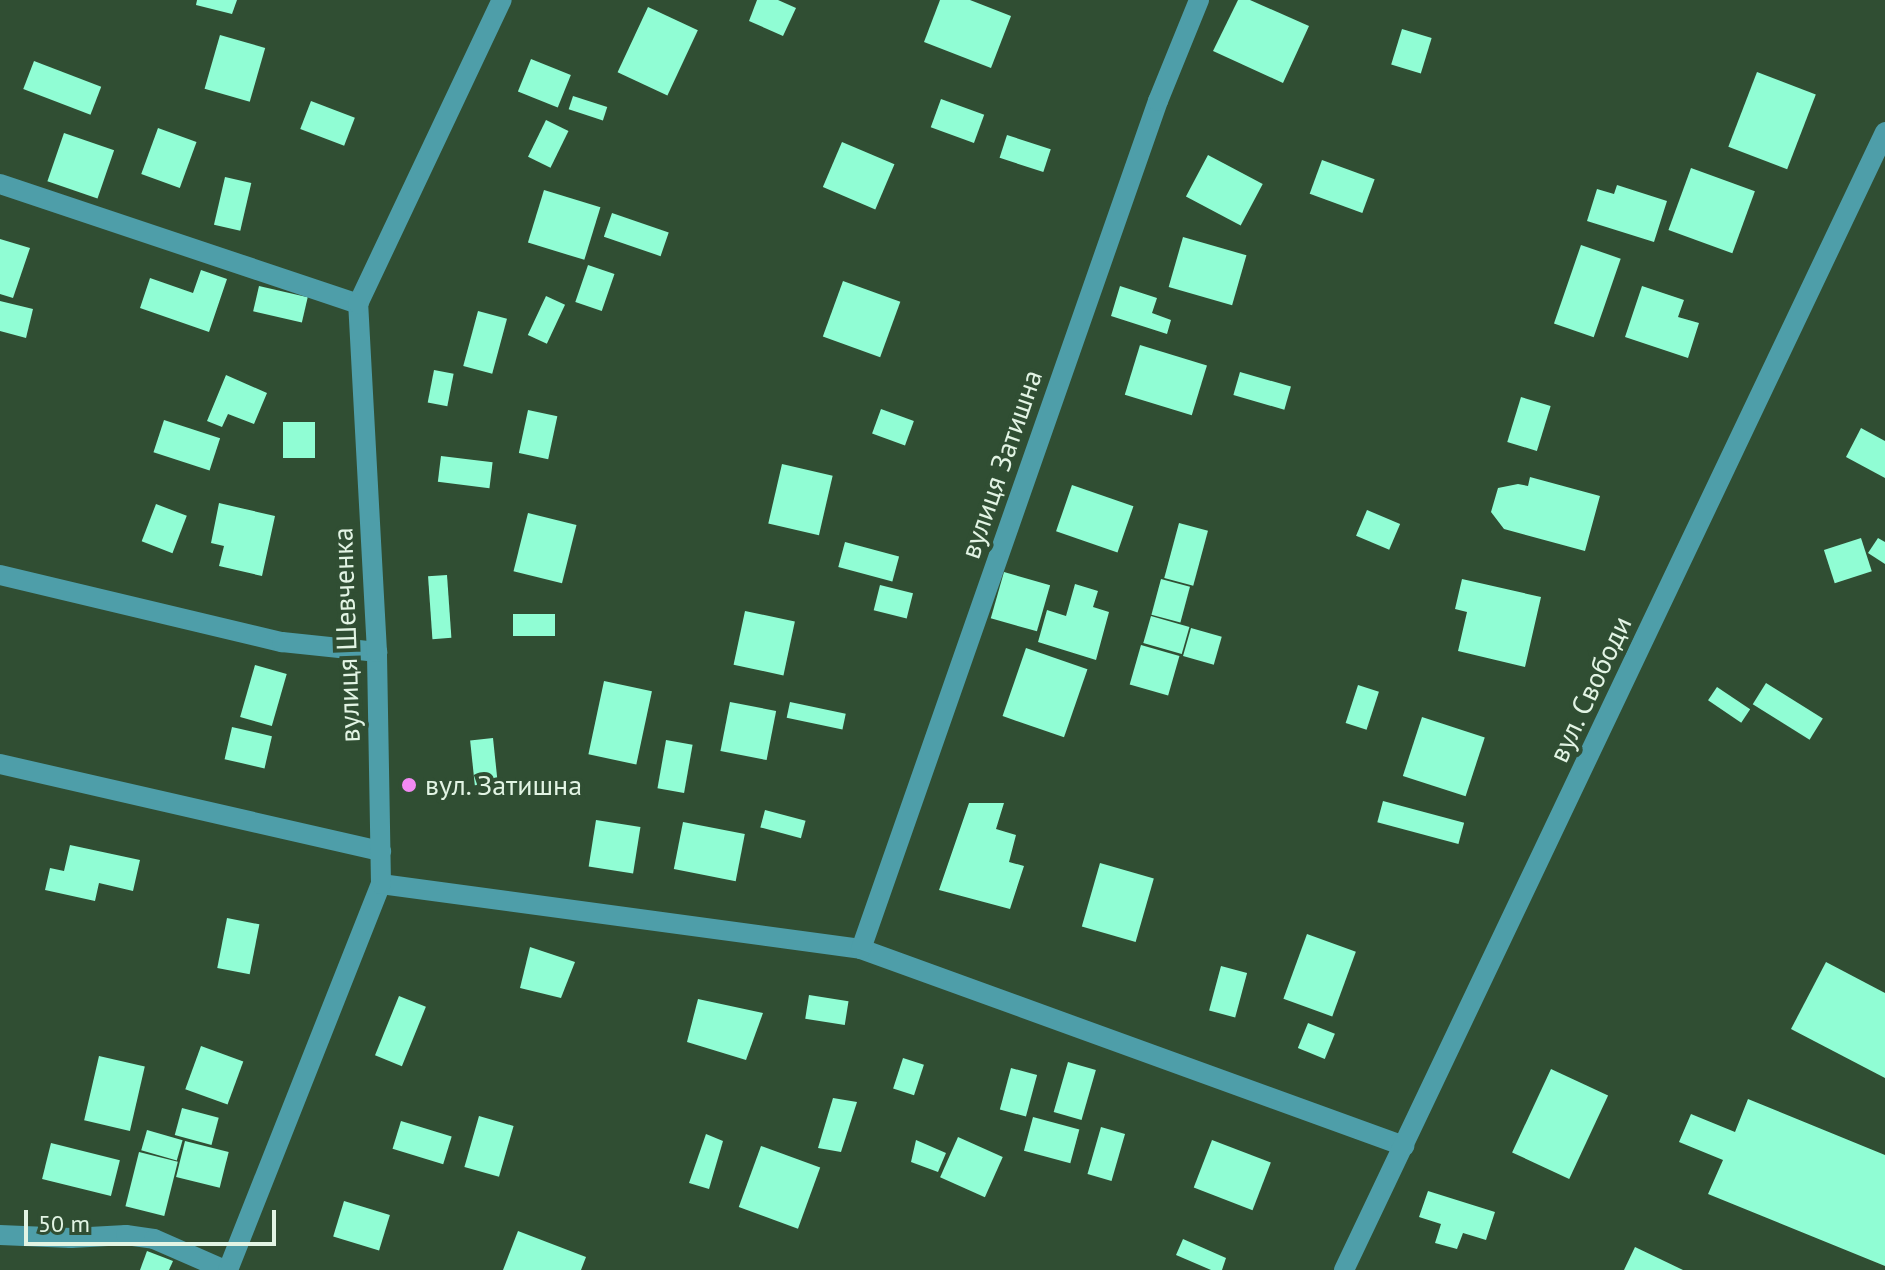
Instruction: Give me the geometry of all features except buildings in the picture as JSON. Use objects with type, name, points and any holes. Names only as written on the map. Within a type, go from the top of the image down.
[{"type":"street","name":"вулиця Шевченка","points":[[226,1270],[381,884],[377,652],[358,304],[502,0]]},
{"type":"street","name":"вулиця Затишна","points":[[861,949],[1158,101],[1199,0]]},
{"type":"street","name":"вул. Свободи","points":[[1344,1270],[1885,132]]},
{"type":"street","points":[[0,184],[358,304]]},
{"type":"street","points":[[0,575],[282,642],[377,652]]},
{"type":"street","points":[[0,764],[381,851]]},
{"type":"street","points":[[381,884],[861,949],[1404,1146]]},
{"type":"street","points":[[0,1235],[71,1238],[126,1235],[154,1239],[226,1270]]},
{"type":"place","name":"вул. Затишна","points":[[409,785]]}]
